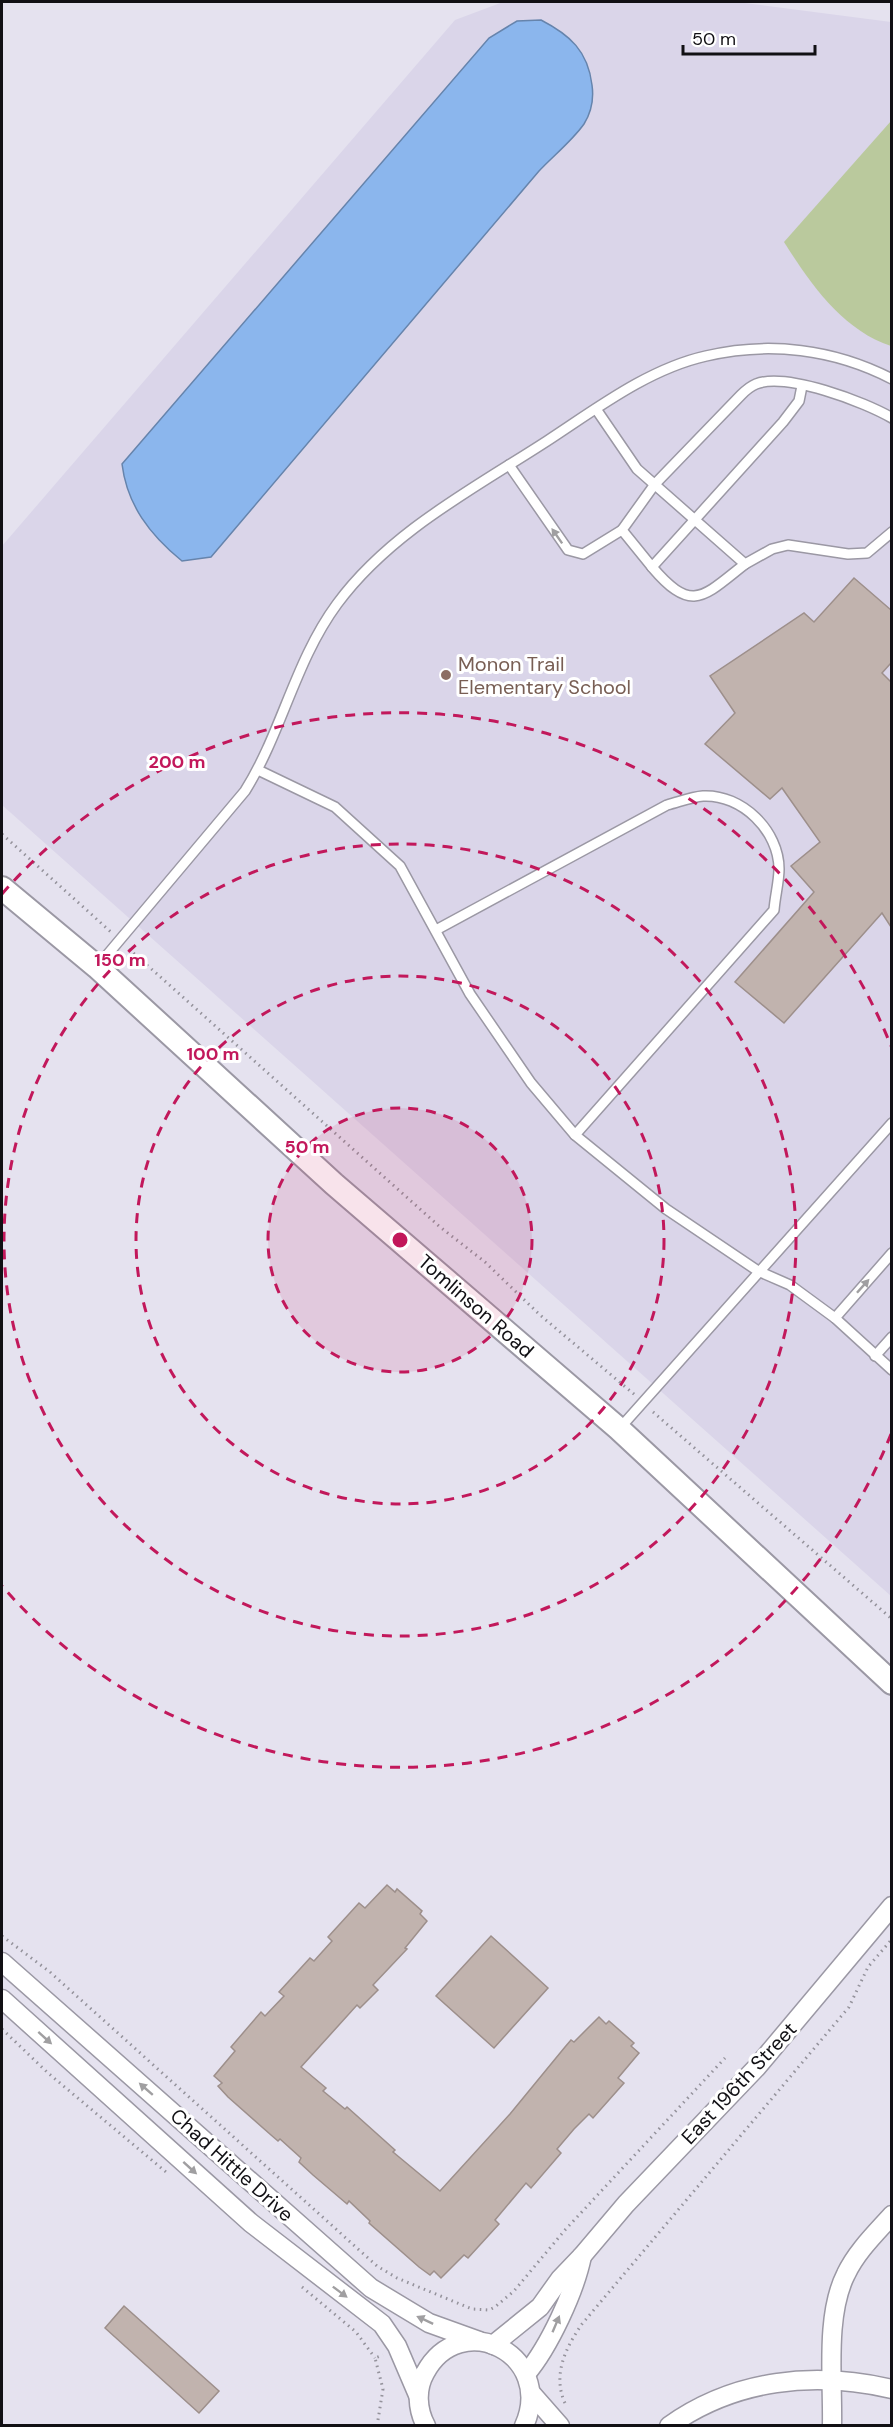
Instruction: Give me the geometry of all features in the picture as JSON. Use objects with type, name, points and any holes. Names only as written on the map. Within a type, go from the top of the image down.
[{"type":"street","name":"Tomlinson Road","points":[[2,888],[97,967],[334,1184],[619,1428],[891,1683]]},
{"type":"street","name":"East 196th Street","points":[[486,2343],[540,2307],[560,2279],[626,2204],[762,2061],[891,1906]]},
{"type":"street","name":"Chad Hittle Drive","points":[[2,1962],[371,2288],[429,2322],[486,2343],[516,2358],[526,2374]]},
{"type":"street","name":"Chad Hittle Drive","points":[[2,1999],[251,2223],[382,2324],[391,2334],[399,2350],[419,2415]]},
{"type":"street","points":[[832,2426],[834,2319],[842,2283],[857,2255],[891,2215]]},
{"type":"street","name":"East 196th Street","points":[[526,2374],[542,2355],[577,2281],[582,2256]]},
{"type":"street","points":[[419,2415],[421,2380],[430,2363],[444,2350],[462,2342],[486,2343]]},
{"type":"street","points":[[524,2426],[530,2412],[531,2392],[526,2374]]},
{"type":"street","points":[[669,2426],[709,2402],[756,2386],[796,2380],[833,2380],[891,2389]]},
{"type":"street","points":[[531,2392],[560,2426]]},
{"type":"lane","points":[[97,967],[228,813],[258,770],[312,646],[347,591],[390,548],[427,518],[596,409],[679,363],[743,349],[814,352],[850,361],[891,379]]},
{"type":"lane","points":[[509,465],[568,550],[583,554],[622,530],[655,484],[733,403],[757,383],[829,390],[865,404],[891,418]]},
{"type":"lane","points":[[652,567],[783,422],[799,401],[802,386]]},
{"type":"lane","points":[[596,409],[637,469],[696,518],[745,564]]},
{"type":"lane","points":[[622,530],[666,584],[684,596],[705,595],[745,564],[772,549],[788,545],[848,554],[867,553],[891,531]]},
{"type":"lane","points":[[258,770],[336,807],[400,866],[470,994],[531,1083],[575,1135],[666,1209],[758,1271],[790,1285],[835,1318],[891,1370]]},
{"type":"lane","points":[[436,930],[667,805],[704,796],[728,801],[747,811],[773,839],[779,868],[774,910],[575,1135]]},
{"type":"lane","points":[[619,1428],[891,1123]]},
{"type":"lane","points":[[835,1318],[891,1253]]},
{"type":"lane","points":[[875,1356],[891,1337]]},
{"type":"path","points":[[2,834],[431,1219],[485,1262],[540,1315],[608,1370],[706,1460],[891,1619]]},
{"type":"path","points":[[2,1936],[50,1972],[377,2266],[410,2284],[482,2311],[495,2307],[514,2291],[565,2230],[725,2058]]},
{"type":"path","points":[[568,2407],[561,2393],[560,2374],[565,2354],[582,2324],[849,2007],[868,1967],[891,1939]]},
{"type":"path","points":[[2,2029],[114,2129]]},
{"type":"path","points":[[377,2426],[383,2389],[375,2358],[399,2350]]},
{"type":"shaded area","name":"Monon Trail Elementary School","points":[[503,2],[737,2],[891,22],[891,1596],[2,805],[2,546],[455,20]]},
{"type":"green space","points":[[891,121],[891,346],[873,339],[842,317],[816,289],[784,242]]},
{"type":"water","points":[[541,20],[569,38],[582,53],[590,73],[593,95],[591,110],[584,124],[539,171],[211,557],[182,561],[160,541],[142,518],[129,493],[122,464],[489,38],[517,21]]},
{"type":"building","points":[[854,578],[891,610],[891,663],[882,673],[891,682],[891,927],[882,913],[784,1023],[735,982],[814,892],[791,866],[820,842],[782,788],[770,799],[705,744],[735,713],[710,676],[804,613],[814,622]]},
{"type":"building","points":[[387,1885],[395,1892],[397,1889],[422,1911],[420,1914],[427,1921],[405,1948],[407,1949],[373,1985],[378,1990],[360,2008],[357,2005],[301,2067],[326,2088],[323,2091],[345,2109],[347,2107],[395,2150],[393,2152],[440,2191],[510,2114],[571,2040],[574,2042],[599,2017],[606,2024],[609,2021],[634,2043],[631,2046],[639,2053],[618,2078],[624,2083],[593,2118],[589,2114],[574,2129],[557,2149],[561,2153],[531,2188],[526,2183],[495,2220],[499,2224],[468,2258],[464,2255],[441,2278],[434,2271],[430,2275],[419,2267],[369,2223],[370,2221],[349,2201],[347,2204],[313,2175],[299,2162],[301,2158],[228,2097],[218,2086],[222,2083],[214,2076],[235,2051],[231,2047],[261,2012],[265,2016],[284,1996],[279,1992],[310,1958],[314,1961],[332,1941],[328,1937],[359,1903],[365,1908]]},
{"type":"building","points":[[491,1936],[548,1988],[494,2048],[436,1996]]},
{"type":"building","points":[[124,2306],[219,2391],[199,2413],[105,2328]]},
{"type":"place","name":"Monon Trail Elementary School","points":[[446,675]]}]
